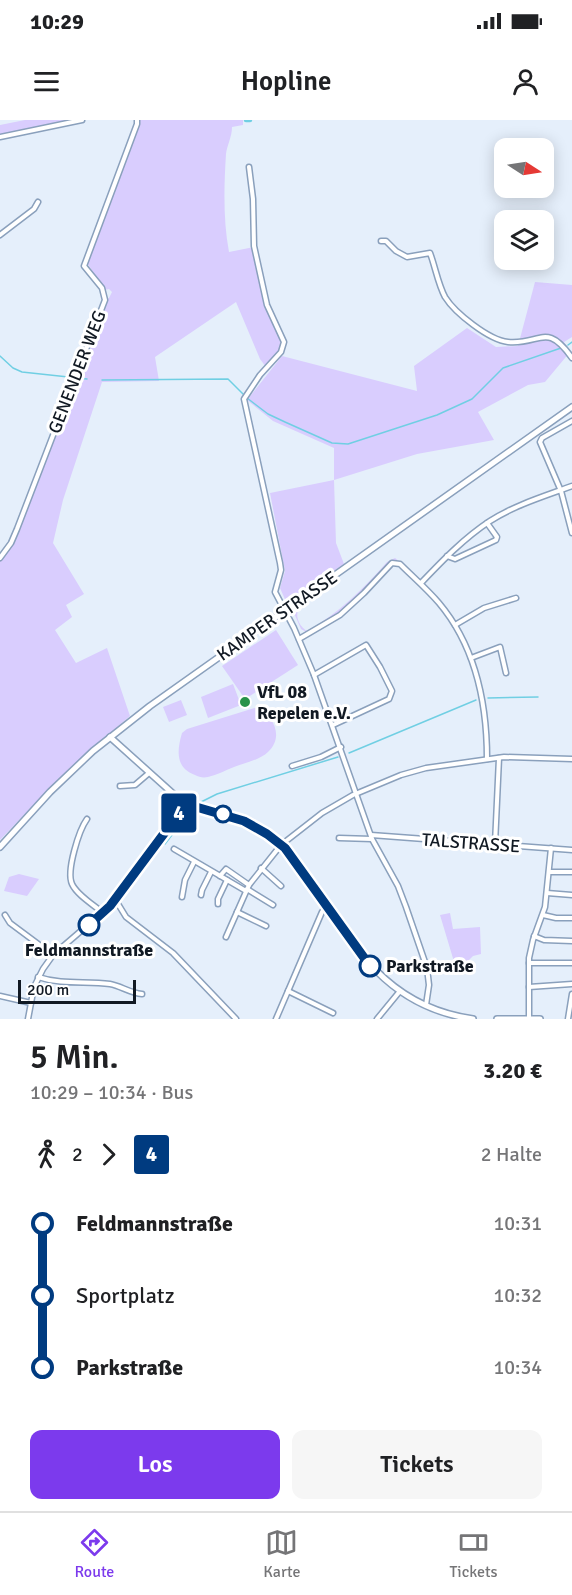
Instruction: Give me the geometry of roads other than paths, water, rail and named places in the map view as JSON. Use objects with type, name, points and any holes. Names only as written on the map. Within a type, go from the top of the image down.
[{"type":"main road","name":"KAMPER STRASSE","points":[[0,847],[50,792],[110,737],[167,693],[572,407]]},
{"type":"main road","points":[[110,737],[186,804],[244,821],[281,845],[365,960],[400,992],[448,1015],[473,1019]]},
{"type":"main road","points":[[497,1019],[540,1019]]},
{"type":"street","points":[[0,137],[82,120]]},
{"type":"street","name":"GENENDER WEG","points":[[0,558],[11,543],[17,529],[105,300],[102,288],[84,266],[137,120]]},
{"type":"street","points":[[249,167],[254,199],[254,246],[267,305],[284,342],[281,352],[260,375],[244,399],[280,563],[281,570],[275,592],[314,675],[372,837],[398,886],[427,968],[429,985],[426,1006]]},
{"type":"street","points":[[0,235],[34,209],[38,202]]},
{"type":"street","points":[[381,241],[386,241],[396,251],[407,257],[430,253],[445,297],[486,334],[508,342],[553,338],[563,345],[572,358]]},
{"type":"street","points":[[572,421],[541,440],[541,445],[561,491],[572,533]]},
{"type":"street","points":[[487,759],[485,711],[471,658],[455,625],[421,583],[447,555],[488,523],[520,506],[572,486]]},
{"type":"street","points":[[447,555],[455,559],[496,540],[497,537],[488,523]]},
{"type":"street","name":"KAMPER STRASSE","points":[[299,639],[339,615],[364,593],[388,566],[396,563],[421,583]]},
{"type":"street","points":[[455,625],[484,608],[516,598]]},
{"type":"street","points":[[314,675],[366,645],[392,691],[389,699],[333,724]]},
{"type":"street","points":[[471,658],[500,647],[506,673]]},
{"type":"street","points":[[292,766],[321,757],[341,747]]},
{"type":"street","points":[[226,937],[248,889],[261,868],[281,845],[322,813],[358,793],[420,770],[504,756],[572,759]]},
{"type":"street","points":[[495,844],[500,758]]},
{"type":"street","points":[[120,786],[135,785],[148,772]]},
{"type":"street","points":[[28,1019],[38,977],[53,955],[104,913],[186,804]]},
{"type":"street","points":[[87,819],[80,829],[70,878],[75,889],[104,913]]},
{"type":"street","name":"TALSTRASSE","points":[[339,838],[372,837],[572,850]]},
{"type":"street","points":[[529,1018],[529,963],[534,936],[543,915],[548,893],[551,848]]},
{"type":"street","points":[[174,849],[211,872],[248,889],[273,905]]},
{"type":"street","points":[[182,897],[185,880],[194,862]]},
{"type":"street","points":[[261,868],[281,886]]},
{"type":"street","points":[[220,876],[226,869],[248,889]]},
{"type":"street","points":[[201,895],[211,872]]},
{"type":"street","points":[[549,872],[572,872]]},
{"type":"street","points":[[218,904],[227,880]]},
{"type":"street","points":[[548,893],[572,895]]},
{"type":"street","points":[[115,900],[126,917],[173,953],[236,1019]]},
{"type":"street","points":[[276,1019],[326,907]]},
{"type":"street","points":[[237,912],[266,926]]},
{"type":"street","points":[[5,915],[10,922],[53,955]]},
{"type":"street","points":[[543,915],[572,918]]},
{"type":"street","points":[[534,936],[544,940],[572,941]]},
{"type":"street","points":[[529,963],[572,963]]},
{"type":"street","points":[[38,977],[63,983],[114,985],[132,993],[142,994]]},
{"type":"street","points":[[529,987],[572,984]]},
{"type":"street","points":[[288,991],[333,1013]]},
{"type":"street","points":[[377,1019],[400,992]]},
{"type":"street","points":[[568,1019],[572,994]]},
{"type":"street","points":[[0,996],[31,1003]]},
{"type":"waterway","points":[[568,345],[572,342]]},
{"type":"waterway","points":[[247,398],[268,414],[285,422],[332,443],[348,444],[437,415],[472,399],[503,368],[561,348]]},
{"type":"waterway","points":[[0,356],[13,368],[22,372],[87,379]]},
{"type":"waterway","points":[[102,380],[228,379],[244,395]]},
{"type":"waterway","points":[[488,698],[538,697]]},
{"type":"waterway","points":[[349,753],[476,700]]},
{"type":"waterway","points":[[201,802],[217,794],[338,757]]},
{"type":"waterway","points":[[165,844],[188,814]]},
{"type":"place","name":"VfL 08 Repelen e.V.","points":[[245,702]]},
{"type":"place","name":"Feldmannstraße","points":[[89,925]]},
{"type":"place","name":"Parkstraße","points":[[370,966]]}]
